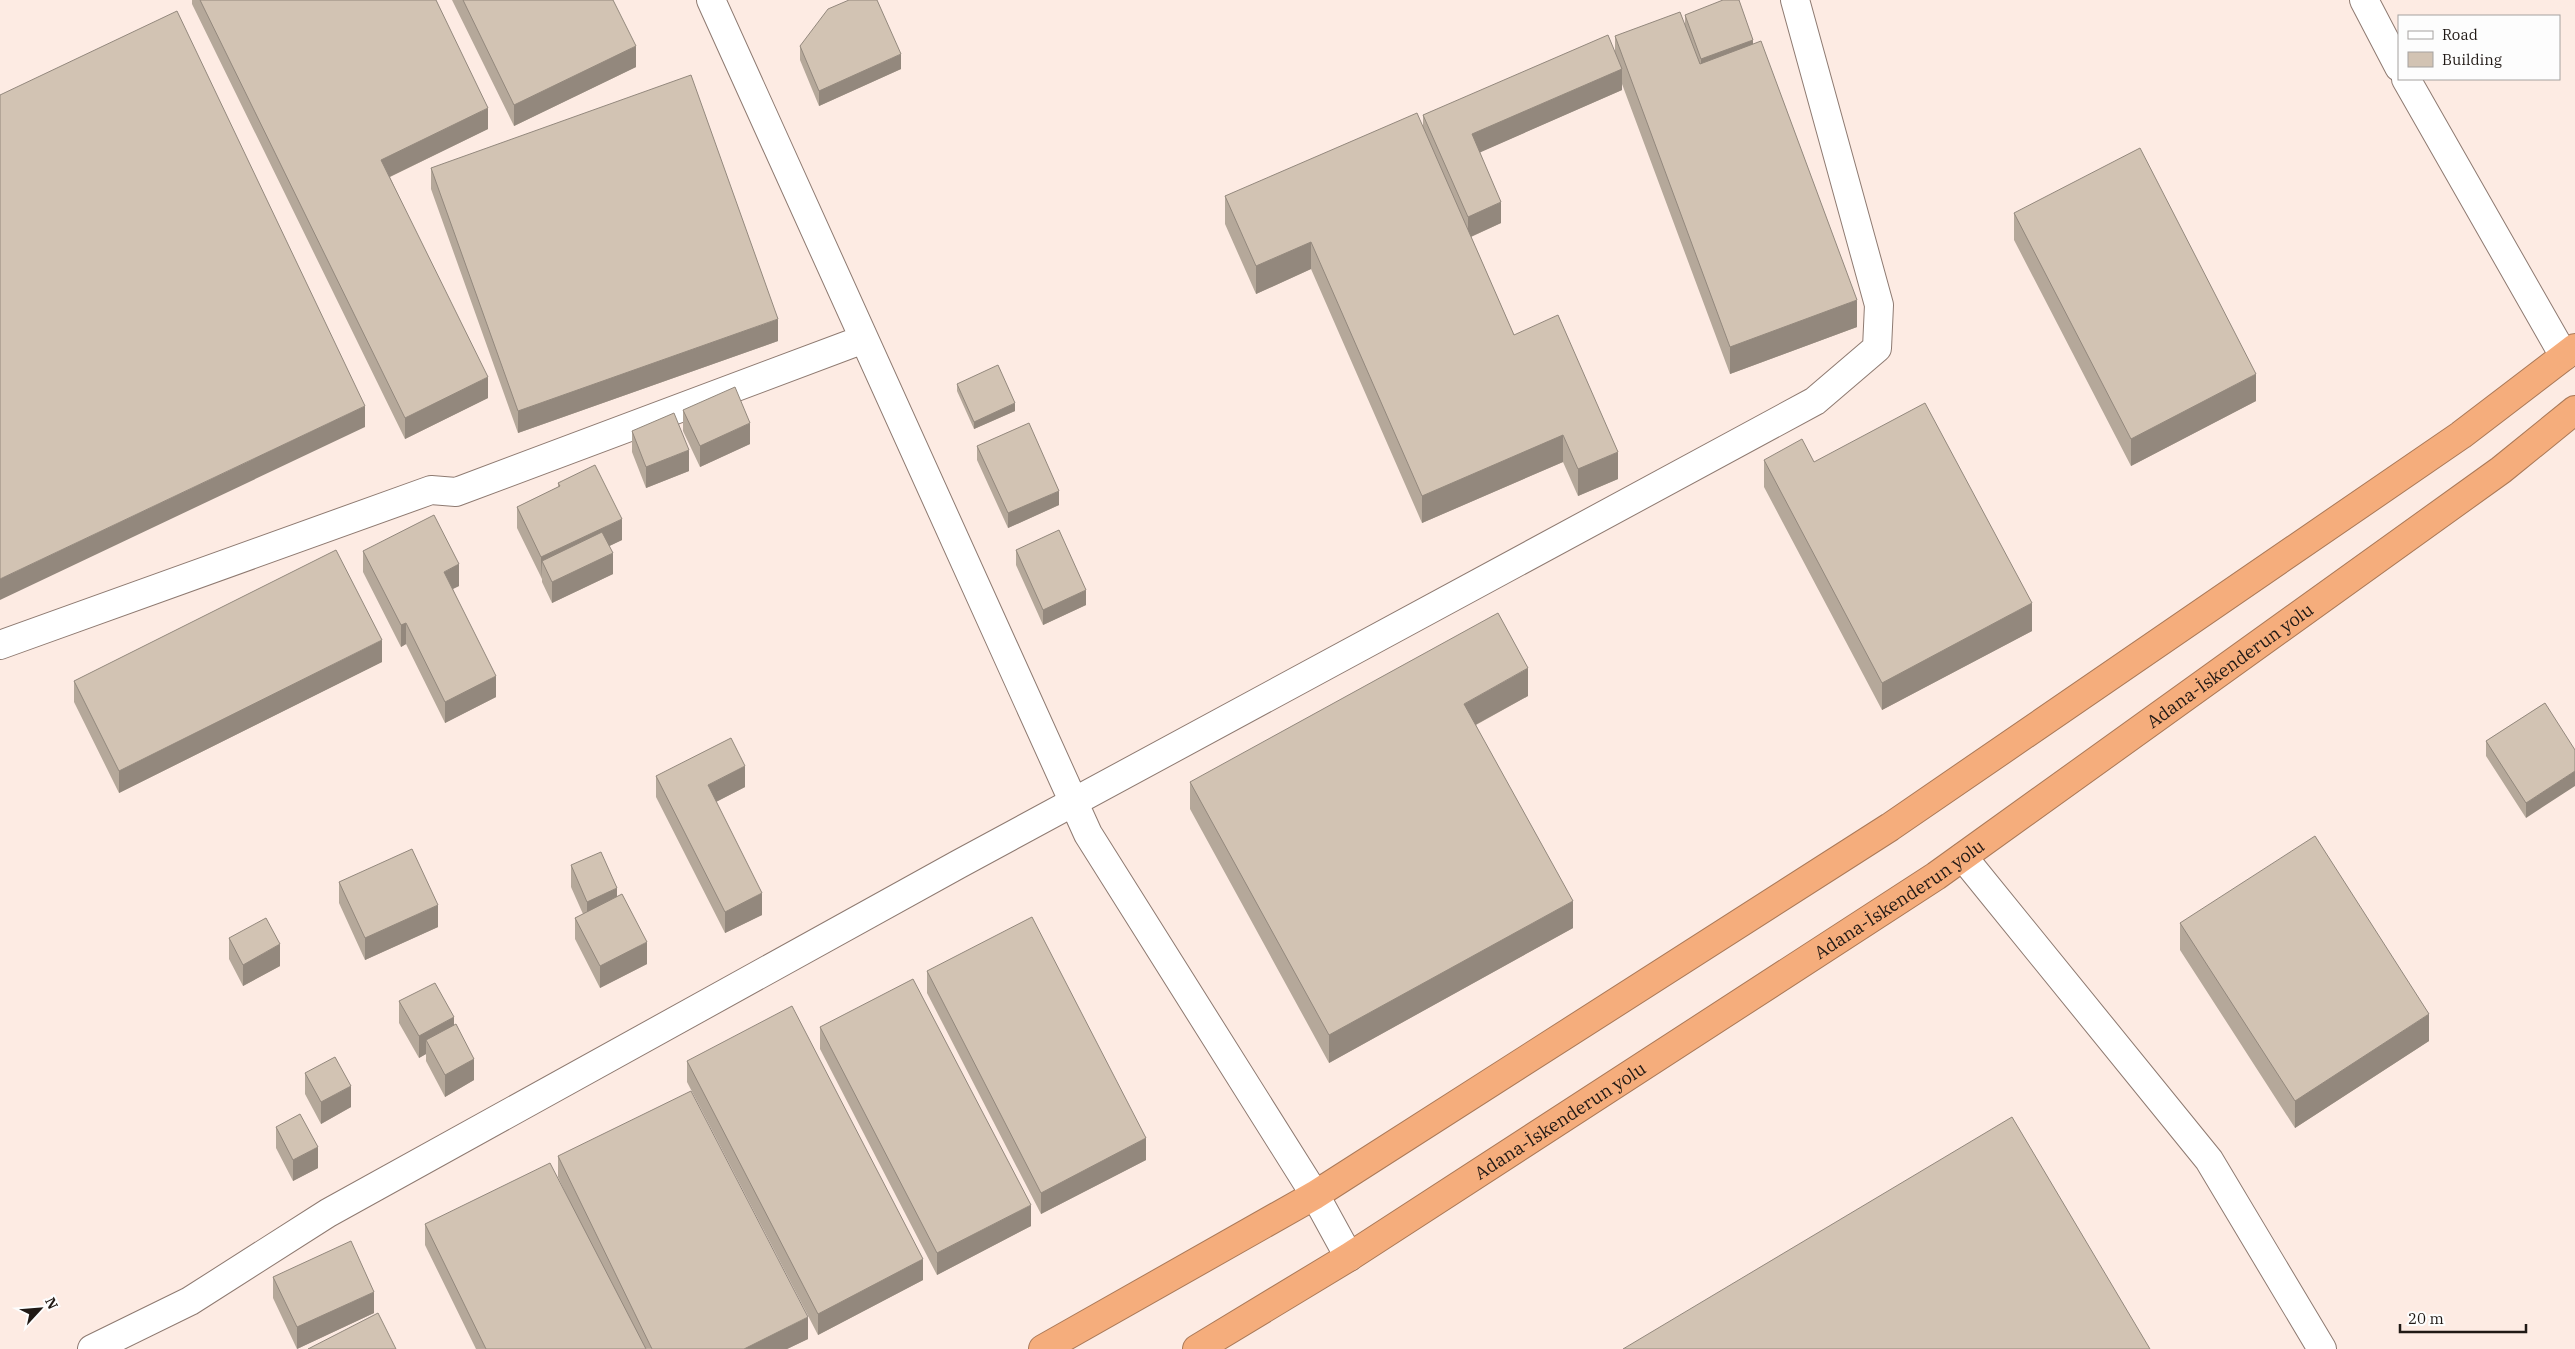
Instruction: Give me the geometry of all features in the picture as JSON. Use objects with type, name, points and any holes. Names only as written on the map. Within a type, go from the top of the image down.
[{"type":"highway","points":[[1043,1349],[1315,1195],[1890,827],[2461,435],[2570,352]]},
{"type":"highway","name":"Adana-İskenderun yolu","points":[[1197,1349],[1350,1257],[1963,857],[2572,417]]},
{"type":"street","points":[[712,0],[1088,834],[1315,1195],[1350,1257]]},
{"type":"street","points":[[92,1349],[190,1301],[328,1213],[959,864],[1815,401],[1876,348],[1879,305],[1795,0]]},
{"type":"street","points":[[2364,0],[2398,64]]},
{"type":"street","points":[[2407,80],[2570,352]]},
{"type":"street","points":[[0,645],[431,490],[456,492],[864,338]]},
{"type":"street","points":[[1963,857],[2210,1160],[2322,1349]]},
{"type":"building","points":[[200,0],[436,0],[488,108],[381,160],[488,377],[405,418]]},
{"type":"building","points":[[463,0],[613,0],[636,46],[514,105]]},
{"type":"building","points":[[849,0],[877,0],[901,54],[819,91],[800,46],[828,9]]},
{"type":"building","points":[[1723,0],[1739,0],[1753,40],[1701,59],[1685,15]]},
{"type":"building","points":[[177,11],[365,406],[0,579],[0,95]]},
{"type":"building","points":[[1680,12],[1700,64],[1761,41],[1857,300],[1730,347],[1615,36]]},
{"type":"building","points":[[1608,35],[1622,69],[1472,134],[1501,202],[1468,217],[1423,115]]},
{"type":"building","points":[[691,75],[778,319],[518,411],[431,168]]},
{"type":"building","points":[[1417,113],[1514,335],[1558,315],[1618,452],[1578,469],[1563,435],[1422,496],[1311,242],[1256,266],[1225,196]]},
{"type":"building","points":[[2140,148],[2256,374],[2131,439],[2014,213]]},
{"type":"building","points":[[998,365],[1015,403],[974,422],[957,384]]},
{"type":"building","points":[[735,387],[750,423],[700,446],[683,410]]},
{"type":"building","points":[[1925,403],[2032,603],[1882,683],[1764,460],[1802,439],[1814,462]]},
{"type":"building","points":[[674,413],[689,450],[646,467],[632,431]]},
{"type":"building","points":[[1029,423],[1059,491],[1008,513],[977,446]]},
{"type":"building","points":[[595,465],[622,519],[541,557],[517,507],[560,486],[558,483]]},
{"type":"building","points":[[434,515],[459,564],[444,572],[496,676],[445,702],[406,623],[401,625],[363,551]]},
{"type":"building","points":[[1059,530],[1086,590],[1043,610],[1016,550]]},
{"type":"building","points":[[602,532],[613,553],[552,582],[542,561]]},
{"type":"building","points":[[336,550],[382,640],[119,771],[74,681]]},
{"type":"building","points":[[1498,613],[1528,668],[1464,704],[1573,901],[1329,1035],[1190,782]]},
{"type":"building","points":[[2545,703],[2575,750],[2575,771],[2526,803],[2486,741]]},
{"type":"building","points":[[731,738],[745,766],[708,785],[762,893],[725,912],[656,776]]},
{"type":"building","points":[[2315,836],[2429,1014],[2295,1101],[2180,923]]},
{"type":"building","points":[[412,849],[438,905],[365,938],[339,882]]},
{"type":"building","points":[[601,852],[617,888],[587,902],[571,865]]},
{"type":"building","points":[[622,894],[647,942],[600,966],[575,918]]},
{"type":"building","points":[[1032,917],[1146,1138],[1041,1193],[927,971]]},
{"type":"building","points":[[266,918],[280,944],[243,965],[229,938]]},
{"type":"building","points":[[913,979],[1031,1205],[937,1253],[820,1027]]},
{"type":"building","points":[[435,983],[454,1017],[419,1036],[399,1001]]},
{"type":"building","points":[[792,1006],[923,1259],[818,1314],[687,1061]]},
{"type":"building","points":[[456,1024],[474,1059],[445,1075],[426,1040]]},
{"type":"building","points":[[335,1057],[351,1086],[321,1102],[305,1073]]},
{"type":"building","points":[[691,1091],[808,1317],[744,1349],[652,1349],[558,1156]]},
{"type":"building","points":[[300,1114],[318,1147],[293,1160],[276,1127]]},
{"type":"building","points":[[2012,1117],[2150,1349],[1623,1349]]},
{"type":"building","points":[[550,1163],[646,1349],[486,1349],[425,1224]]},
{"type":"building","points":[[351,1241],[374,1292],[297,1327],[273,1277]]},
{"type":"building","points":[[378,1313],[396,1349],[308,1349]]}]
